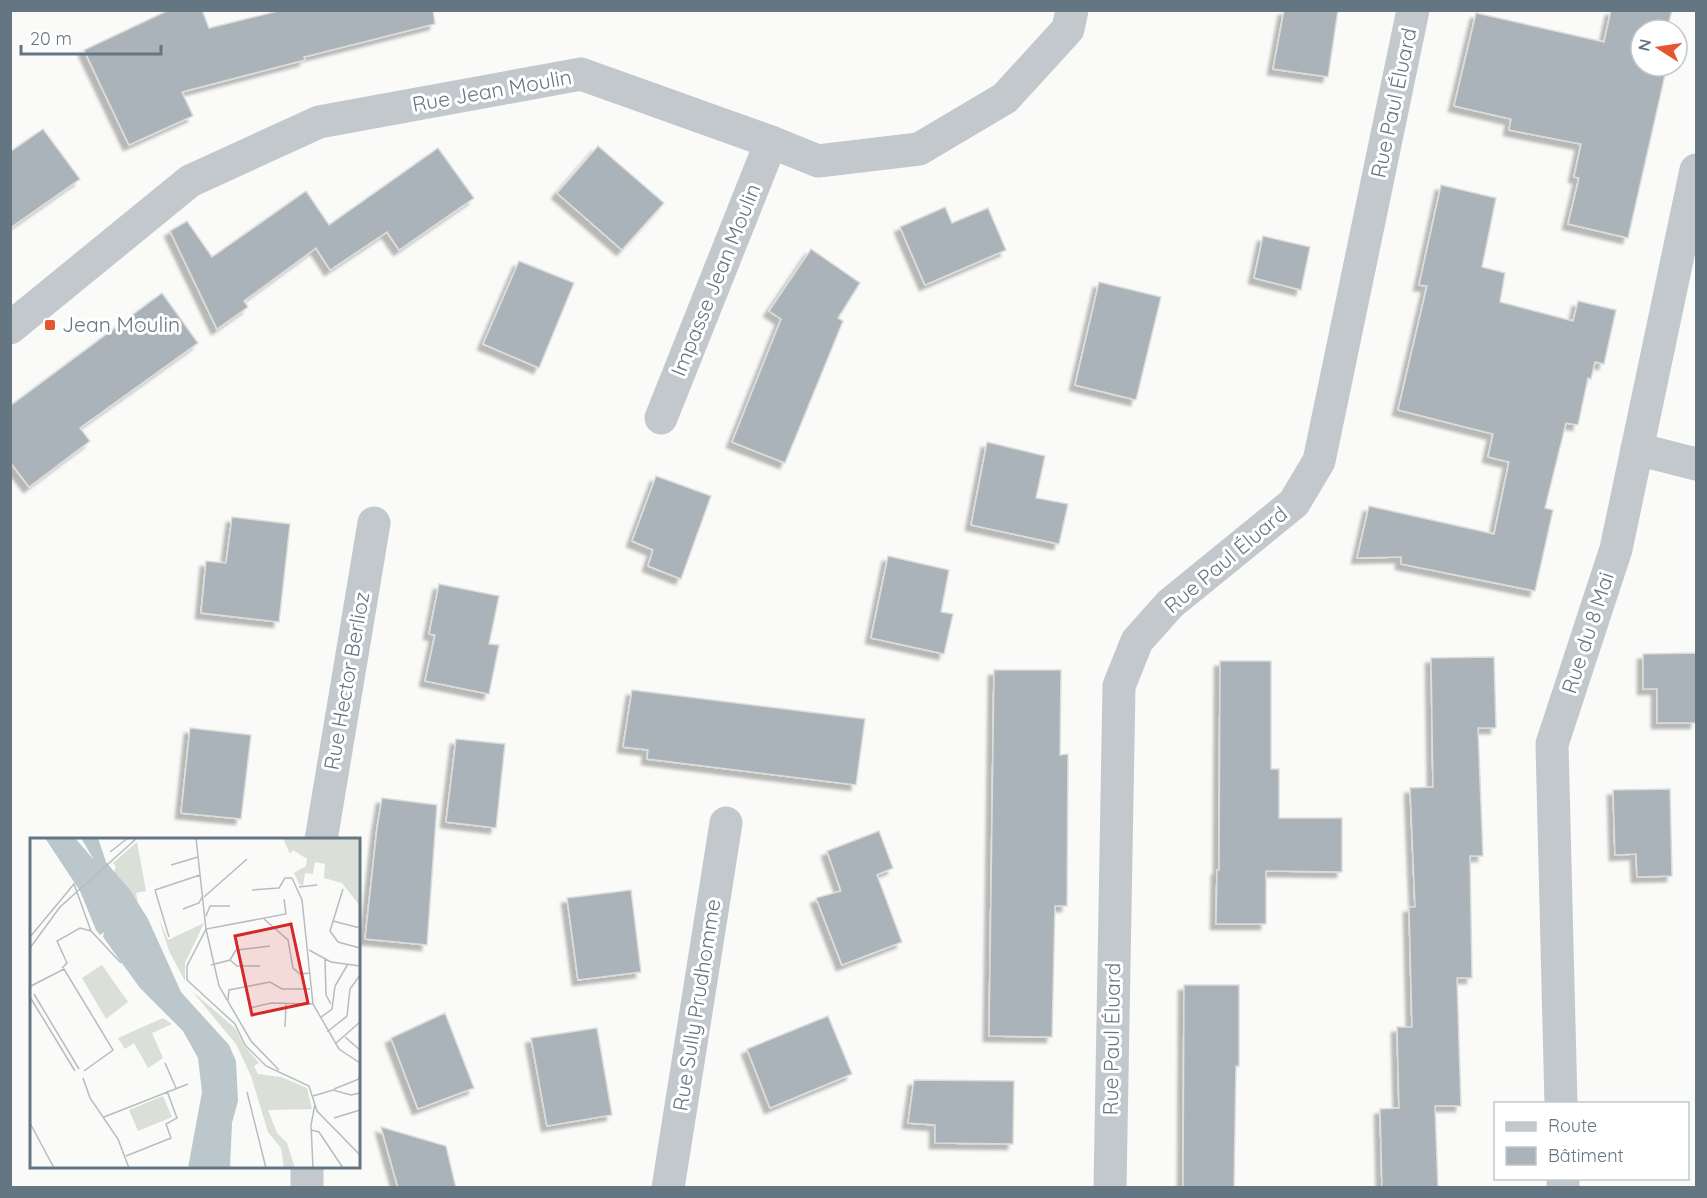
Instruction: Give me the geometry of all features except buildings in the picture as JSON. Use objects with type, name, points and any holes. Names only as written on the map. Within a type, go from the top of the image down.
[{"type":"street","name":"Rue Jean Moulin","points":[[10,328],[190,182],[319,122],[581,74],[818,161],[919,149],[1005,98],[1068,29],[1072,10]]},
{"type":"street","name":"Rue Paul Éluard","points":[[1110,1188],[1119,686],[1137,641],[1170,603],[1294,503],[1319,461],[1413,10]]},
{"type":"street","name":"Impasse Jean Moulin","points":[[661,418],[771,142]]},
{"type":"street","name":"Rue du 8 Mai","points":[[1561,1102],[1552,744],[1616,549],[1696,170]]},
{"type":"street","points":[[1637,449],[1696,464]]},
{"type":"street","name":"Rue Hector Berlioz","points":[[321,838],[374,523]]},
{"type":"street","name":"Rue Sully Prudhomme","points":[[668,1188],[726,823]]},
{"type":"street","points":[[307,1168],[307,1188]]},
{"type":"place","name":"Jean Moulin","points":[[50,325]]}]
